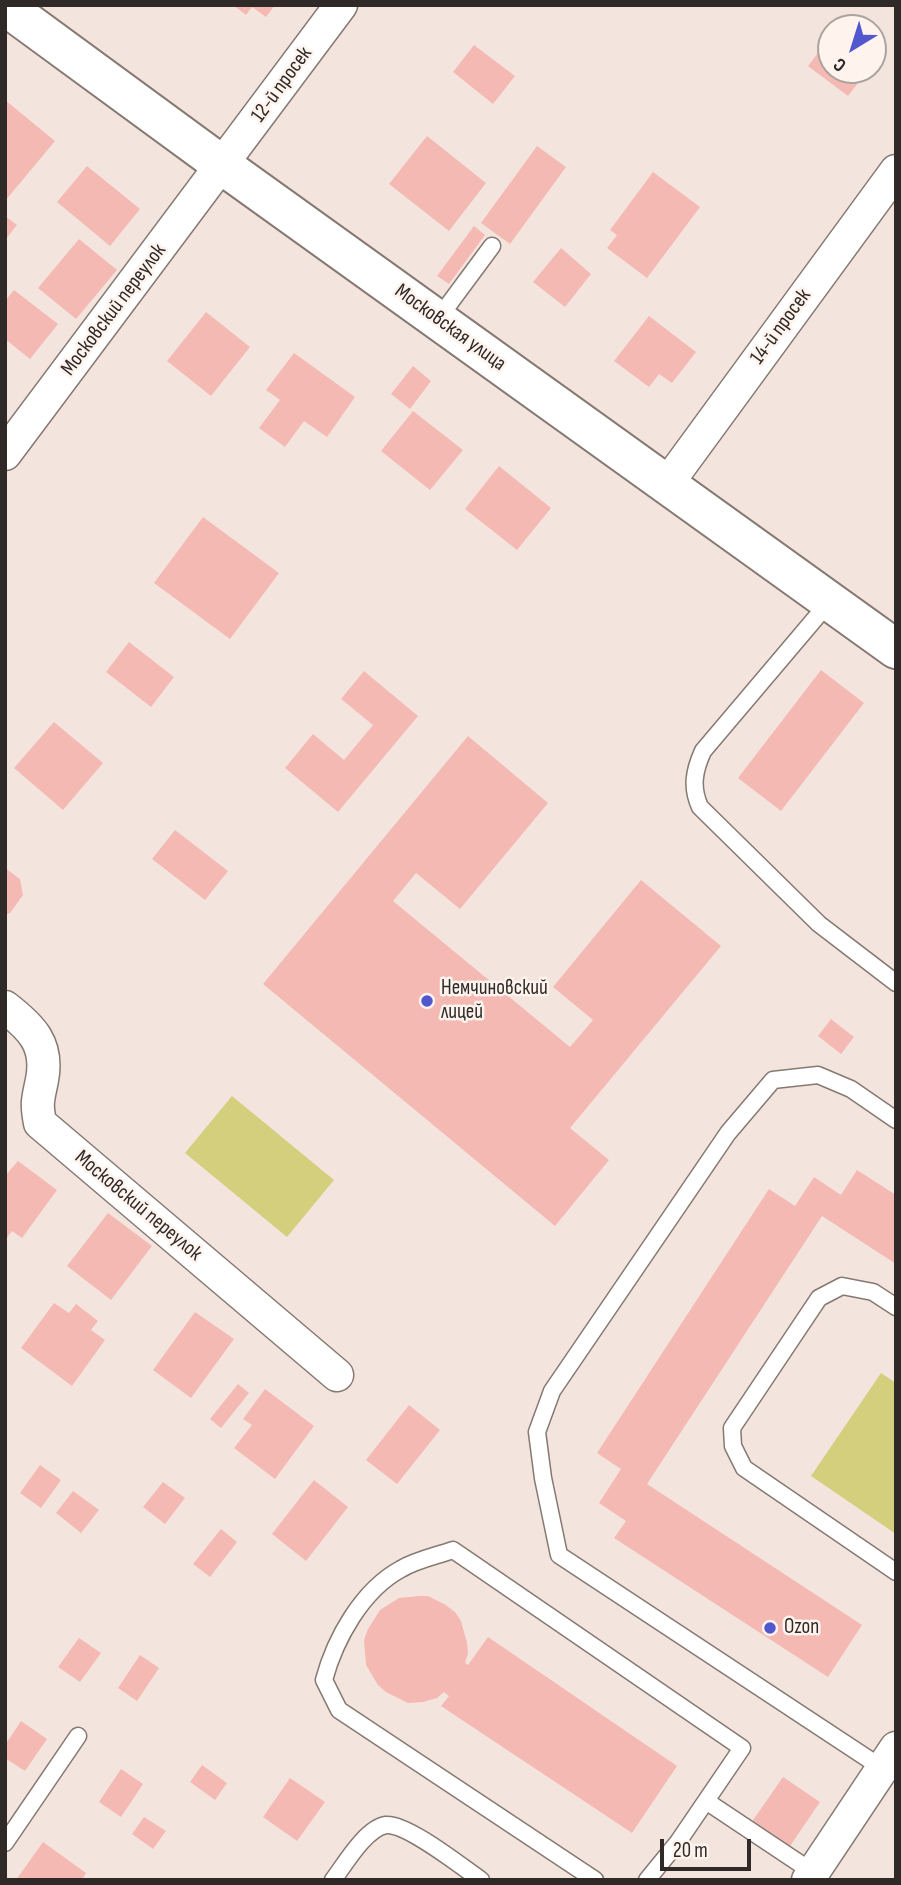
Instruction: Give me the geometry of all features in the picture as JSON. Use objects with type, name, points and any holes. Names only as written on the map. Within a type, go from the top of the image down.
[{"type":"street","name":"12-й просек","points":[[222,165],[341,5]]},
{"type":"street","name":"Московская улица","points":[[5,6],[896,649]]},
{"type":"street","name":"Московский переулок","points":[[5,454],[222,165]]},
{"type":"street","name":"14-й просек","points":[[667,484],[896,171]]},
{"type":"street","name":"Московский переулок","points":[[5,1007],[28,1024],[42,1047],[43,1077],[36,1102],[40,1123],[337,1375]]},
{"type":"street","points":[[815,1877],[889,1758]]},
{"type":"lane","points":[[438,319],[492,246]]},
{"type":"lane","points":[[830,601],[703,751],[694,781],[695,796],[700,807],[820,924],[896,983]]},
{"type":"lane","points":[[889,1758],[559,1555],[543,1478],[537,1432],[552,1391],[728,1133],[773,1080],[818,1075],[851,1089],[896,1120]]},
{"type":"lane","points":[[896,1307],[873,1292],[842,1286],[819,1298],[732,1428],[733,1446],[744,1468],[896,1572]]},
{"type":"lane","points":[[595,1880],[339,1710],[324,1680],[330,1656],[371,1591],[401,1569],[453,1550],[742,1748],[647,1880]]},
{"type":"lane","points":[[5,1843],[78,1736]]},
{"type":"lane","points":[[706,1801],[815,1877]]},
{"type":"lane","points":[[333,1880],[368,1835],[385,1825],[404,1827],[481,1880]]},
{"type":"shaded area","points":[[232,1096],[334,1180],[287,1237],[185,1153]]},
{"type":"shaded area","points":[[881,1373],[896,1383],[896,1534],[811,1476]]},
{"type":"building","points":[[233,5],[275,5],[266,17],[252,7],[246,15]]},
{"type":"building","points":[[474,45],[515,76],[493,104],[453,72]]},
{"type":"building","points":[[817,54],[817,73],[808,66]]},
{"type":"building","points":[[832,84],[857,84],[848,96]]},
{"type":"building","points":[[5,100],[55,141],[5,201]]},
{"type":"building","points":[[427,136],[486,183],[449,231],[389,184]]},
{"type":"building","points":[[537,146],[566,167],[510,244],[481,223]]},
{"type":"building","points":[[87,166],[140,209],[110,246],[57,202]]},
{"type":"building","points":[[653,172],[700,207],[647,278],[607,248],[617,235],[610,230]]},
{"type":"building","points":[[5,216],[17,225],[5,240]]},
{"type":"building","points":[[474,226],[485,235],[449,284],[437,276]]},
{"type":"building","points":[[79,239],[117,270],[76,319],[38,288]]},
{"type":"building","points":[[561,248],[591,274],[565,307],[533,282]]},
{"type":"building","points":[[14,290],[58,324],[30,359],[5,339],[5,301]]},
{"type":"building","points":[[206,312],[250,347],[211,396],[167,361]]},
{"type":"building","points":[[649,316],[696,352],[672,383],[659,374],[649,387],[614,361]]},
{"type":"building","points":[[294,353],[355,397],[327,437],[304,421],[285,447],[259,428],[280,400],[266,390]]},
{"type":"building","points":[[413,366],[431,381],[410,409],[391,394]]},
{"type":"building","points":[[413,411],[463,450],[430,490],[381,451]]},
{"type":"building","points":[[499,466],[551,508],[517,550],[465,509]]},
{"type":"building","points":[[203,517],[279,573],[230,639],[154,583]]},
{"type":"building","points":[[129,642],[174,677],[151,707],[106,672]]},
{"type":"building","points":[[821,670],[864,703],[781,811],[738,778]]},
{"type":"building","points":[[364,671],[418,716],[338,812],[285,768],[313,734],[344,760],[373,725],[341,699]]},
{"type":"building","points":[[54,722],[103,763],[63,810],[14,768]]},
{"type":"building","points":[[468,736],[548,803],[460,909],[416,873],[393,901],[570,1047],[593,1020],[553,987],[641,880],[721,946],[570,1128],[609,1160],[555,1226],[263,984]]},
{"type":"building","points":[[175,830],[228,871],[205,900],[152,859]]},
{"type":"building","points":[[5,868],[20,879],[23,895],[10,913],[5,915]]},
{"type":"building","points":[[831,1019],[854,1037],[841,1054],[818,1036]]},
{"type":"building","points":[[18,1161],[57,1190],[22,1238],[12,1231],[5,1240],[5,1176]]},
{"type":"building","points":[[857,1170],[896,1195],[896,1264],[822,1216],[647,1484],[862,1625],[828,1677],[614,1538],[626,1521],[599,1503],[621,1469],[597,1453],[769,1189],[795,1206],[814,1177],[841,1195]]},
{"type":"building","points":[[108,1213],[152,1246],[111,1300],[67,1266]]},
{"type":"building","points":[[54,1303],[69,1313],[76,1304],[98,1321],[91,1330],[105,1340],[72,1386],[21,1348]]},
{"type":"building","points":[[195,1312],[234,1339],[191,1398],[153,1370]]},
{"type":"building","points":[[238,1384],[249,1393],[221,1428],[210,1419]]},
{"type":"building","points":[[265,1389],[314,1426],[275,1479],[234,1448],[252,1425],[243,1419]]},
{"type":"building","points":[[409,1405],[440,1430],[397,1484],[366,1460]]},
{"type":"building","points":[[40,1465],[61,1480],[41,1508],[20,1493]]},
{"type":"building","points":[[314,1480],[348,1507],[306,1561],[272,1534]]},
{"type":"building","points":[[163,1482],[185,1498],[165,1524],[143,1507]]},
{"type":"building","points":[[73,1491],[99,1510],[81,1533],[56,1513]]},
{"type":"building","points":[[221,1529],[237,1542],[210,1577],[193,1564]]},
{"type":"building","points":[[428,1596],[455,1612],[461,1621],[467,1643],[465,1663],[468,1665],[488,1637],[677,1766],[632,1833],[441,1706],[449,1696],[444,1692],[437,1698],[408,1703],[378,1685],[366,1665],[364,1640],[368,1629],[380,1610],[399,1598]]},
{"type":"building","points":[[79,1638],[101,1653],[80,1682],[58,1667]]},
{"type":"building","points":[[140,1655],[159,1668],[137,1701],[118,1688]]},
{"type":"building","points":[[21,1721],[47,1739],[25,1771],[5,1758],[5,1745]]},
{"type":"building","points":[[202,1765],[227,1783],[215,1800],[190,1782]]},
{"type":"building","points":[[121,1769],[143,1784],[121,1817],[99,1802]]},
{"type":"building","points":[[783,1777],[820,1802],[788,1849],[751,1823]]},
{"type":"building","points":[[290,1778],[325,1802],[297,1841],[263,1817]]},
{"type":"building","points":[[144,1817],[166,1831],[153,1849],[132,1834]]},
{"type":"building","points":[[43,1842],[86,1873],[82,1880],[16,1880]]},
{"type":"place","name":"Немчиновский лицей","points":[[427,1001]]},
{"type":"place","name":"Ozon","points":[[770,1628]]}]
